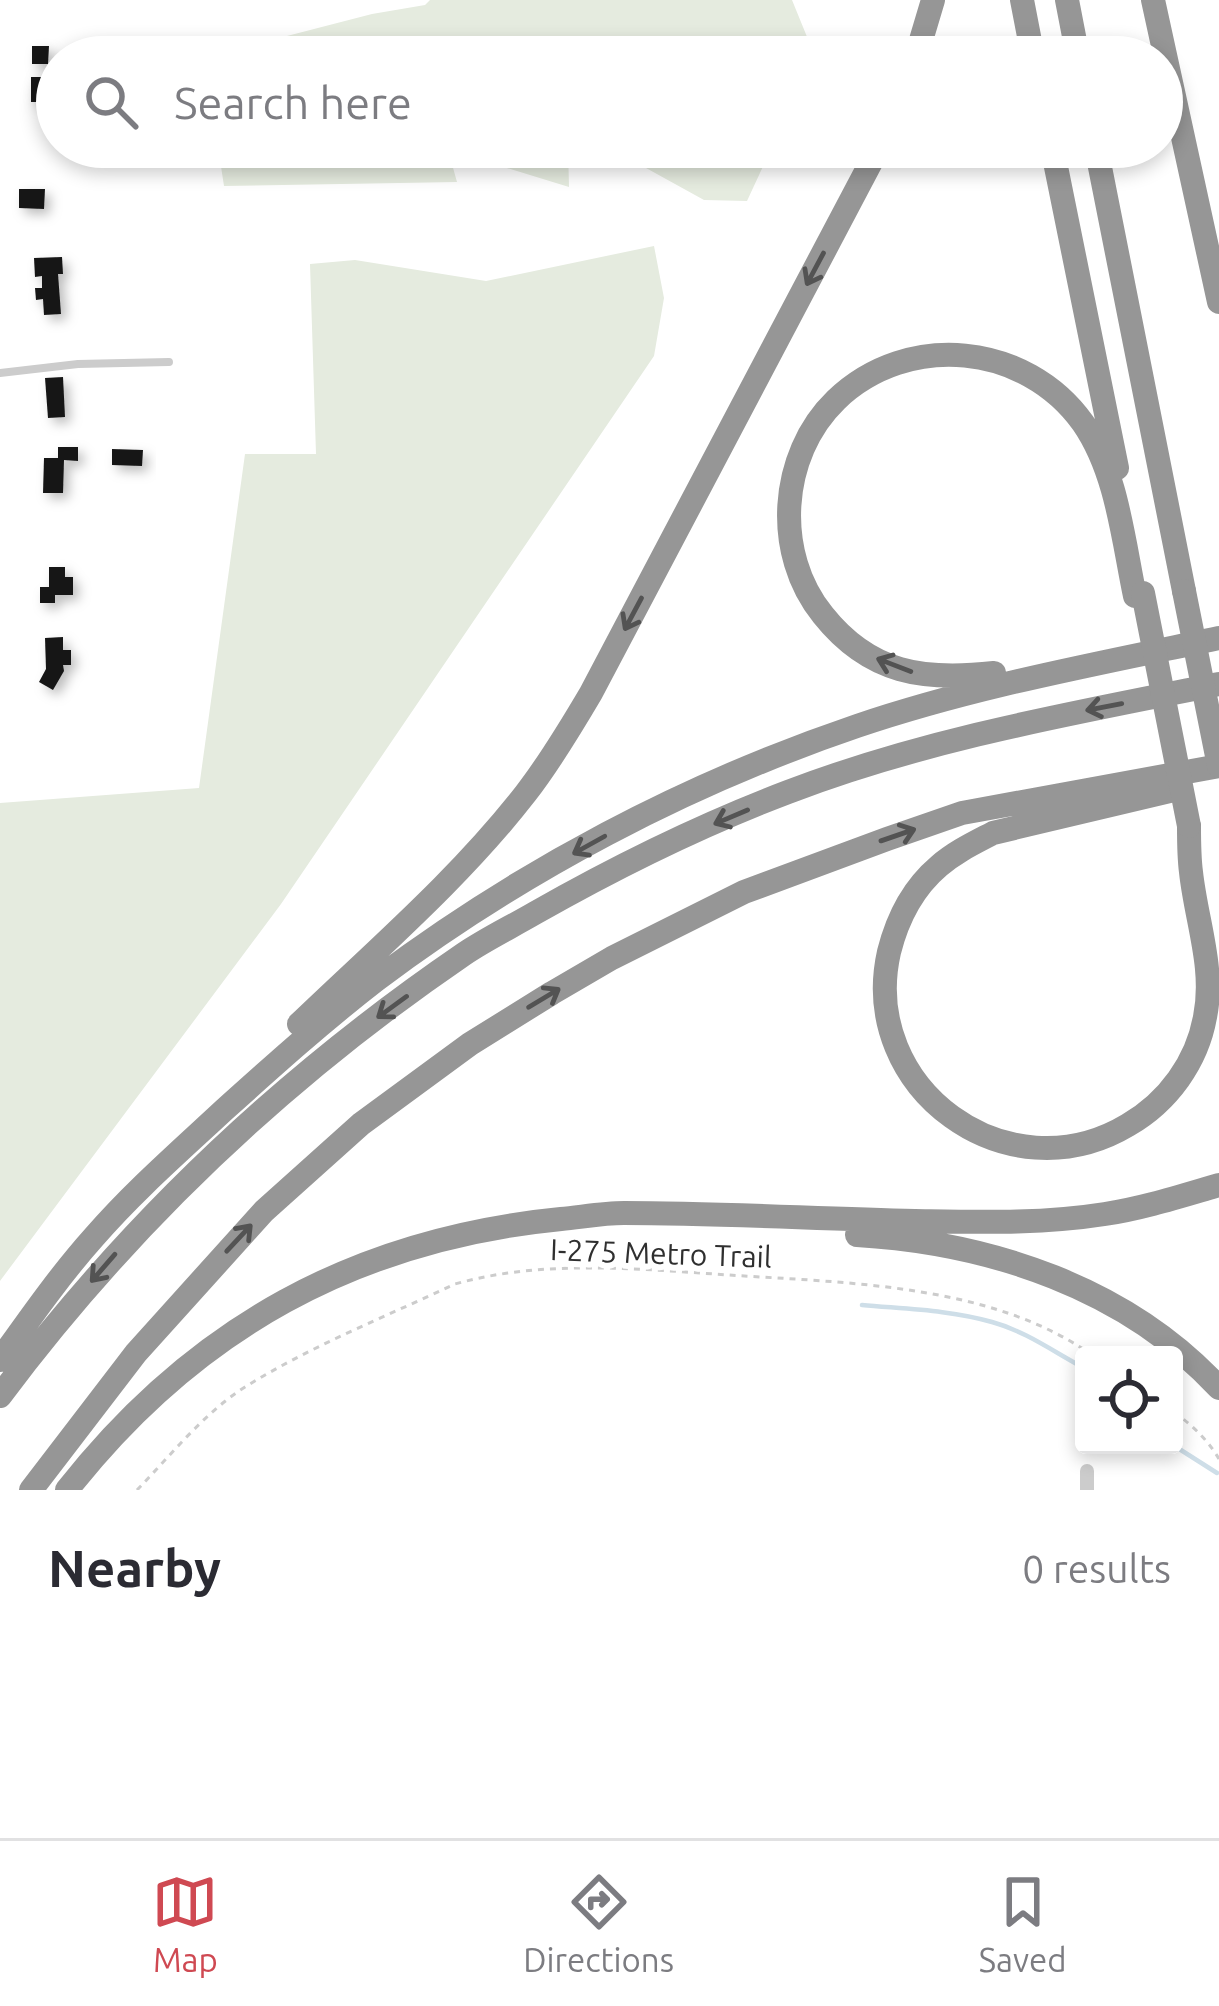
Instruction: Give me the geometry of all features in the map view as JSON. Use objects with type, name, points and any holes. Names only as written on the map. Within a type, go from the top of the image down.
[{"type":"highway","points":[[922,36],[933,0]]},
{"type":"highway","points":[[1022,0],[1030,36]]},
{"type":"highway","points":[[1067,0],[1074,36]]},
{"type":"highway","points":[[1154,0],[1162,36]]},
{"type":"highway","points":[[1183,135],[1219,302]]},
{"type":"highway","points":[[164,1164],[193,1125],[484,842],[547,763],[608,662],[869,168]]},
{"type":"highway","points":[[1056,168],[1139,594]]},
{"type":"highway","points":[[1100,168],[1184,591],[1212,767]]},
{"type":"highway","points":[[1218,639],[1134,648],[948,678],[884,664],[832,626],[811,600],[796,568],[788,531],[790,497],[815,424],[837,398],[884,367],[934,355],[968,354],[1023,370],[1063,399],[1084,424],[1103,458],[1139,594],[1159,673],[1219,969]]},
{"type":"highway","points":[[0,1360],[94,1237],[164,1164],[323,1022],[452,926],[518,884],[668,804],[812,742],[958,694],[1218,639]]},
{"type":"highway","points":[[0,1396],[100,1271],[208,1158],[364,1027],[467,952],[601,875],[788,792],[1024,724],[1219,684]]},
{"type":"highway","points":[[1189,826],[1191,873],[1207,965],[1206,1014],[1196,1049],[1166,1095],[1119,1131],[1058,1148],[995,1140],[940,1109],[912,1077],[897,1048],[884,995],[893,935],[922,884],[965,847],[993,833],[1188,786],[1212,767]]},
{"type":"highway","points":[[32,1490],[125,1366],[264,1211],[362,1124],[470,1044],[552,993],[744,892],[905,832],[962,813],[1212,767]]},
{"type":"highway","points":[[68,1490],[131,1416],[218,1341],[309,1288],[415,1246],[472,1232],[618,1213],[1004,1222],[1102,1214],[1219,1185]]},
{"type":"highway","points":[[573,1218],[878,1236],[925,1241],[1011,1261],[1053,1276],[1135,1318],[1219,1388]]},
{"type":"street","points":[[1087,1471],[1087,1490]]},
{"type":"lane","points":[[0,373],[78,364],[169,362]]},
{"type":"path","name":"I-275 Metro Trail","points":[[137,1490],[242,1389],[455,1284],[480,1277],[532,1270],[620,1268],[894,1286],[1034,1323],[1080,1346]]},
{"type":"path","points":[[1183,1418],[1210,1444],[1219,1460]]},
{"type":"shaded area","points":[[430,0],[792,0],[807,36],[287,36],[425,5]]},
{"type":"shaded area","points":[[221,168],[453,168],[457,182],[224,186]]},
{"type":"shaded area","points":[[507,168],[569,168],[569,187]]},
{"type":"shaded area","points":[[646,168],[762,168],[747,201],[704,200]]},
{"type":"shaded area","points":[[654,246],[664,298],[654,356],[281,904],[0,1281],[0,803],[199,788],[245,454],[316,454],[310,264],[355,260],[486,281]]},
{"type":"building","points":[[31,77],[36,77],[36,102],[31,102]]},
{"type":"building","points":[[19,189],[45,189],[44,209],[19,208]]},
{"type":"building","points":[[62,257],[63,274],[58,274],[61,314],[44,315],[43,299],[36,300],[35,288],[42,288],[42,276],[35,277],[34,258]]},
{"type":"building","points":[[63,377],[65,417],[48,418],[45,378]]},
{"type":"building","points":[[58,447],[78,447],[78,461],[64,460],[63,493],[43,493],[44,458],[58,458]]},
{"type":"building","points":[[112,449],[143,450],[142,466],[112,465]]},
{"type":"building","points":[[49,567],[65,567],[65,577],[73,577],[73,595],[55,595],[55,603],[40,603],[40,587],[49,587]]},
{"type":"building","points":[[63,637],[63,650],[71,650],[71,665],[63,665],[53,690],[39,682],[46,669],[45,638]]},
{"type":"waterway","points":[[862,1305],[944,1312],[992,1322],[1075,1363]]},
{"type":"waterway","points":[[1183,1451],[1217,1473]]}]
